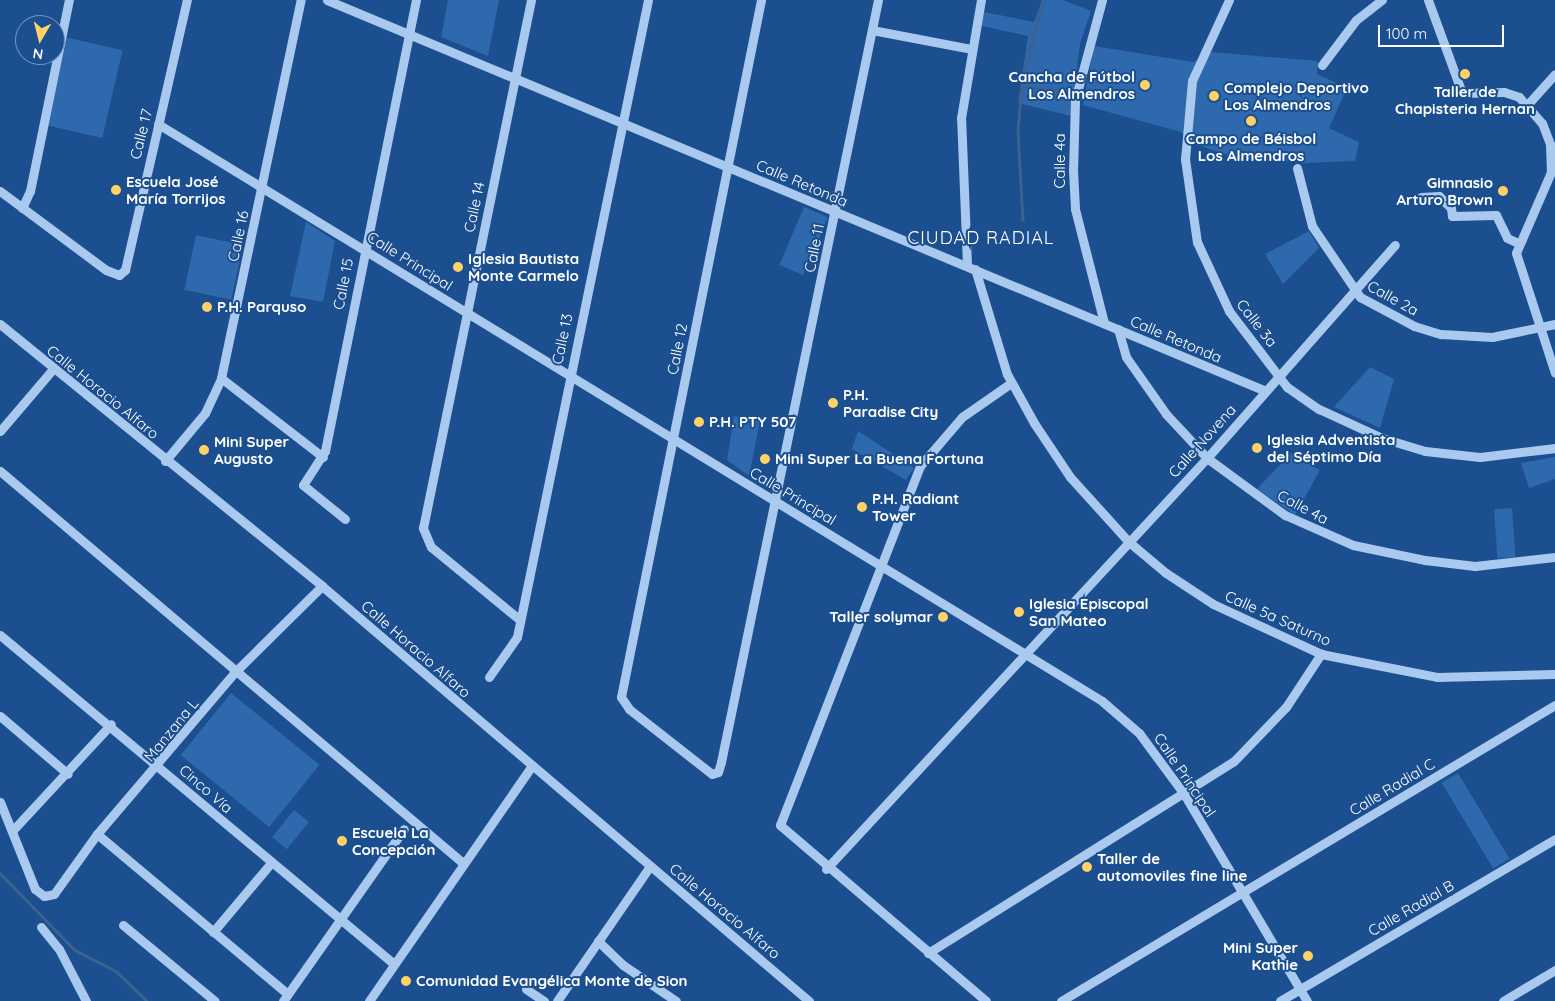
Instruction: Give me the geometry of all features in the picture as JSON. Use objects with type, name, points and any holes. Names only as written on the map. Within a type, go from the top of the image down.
[{"type":"street","points":[[0,191],[22,208],[30,191],[69,0]]},
{"type":"street","name":"Calle 17","points":[[22,208],[106,270],[122,273],[187,0]]},
{"type":"street","name":"Calle 16","points":[[165,461],[205,413],[221,378],[301,0]]},
{"type":"street","name":"Calle Retonda","points":[[327,0],[1266,391]]},
{"type":"street","name":"Calle 15","points":[[345,519],[303,485],[323,458],[416,0]]},
{"type":"street","name":"Calle 14","points":[[520,620],[424,538],[467,312],[531,0]]},
{"type":"street","name":"Calle 13","points":[[489,677],[514,644],[520,620],[568,375],[648,0]]},
{"type":"street","name":"Calle 12","points":[[716,774],[707,772],[623,703],[673,438],[761,0]]},
{"type":"street","name":"Calle 11","points":[[716,774],[878,0]]},
{"type":"street","name":"Calle 5a Saturno","points":[[981,0],[972,49],[960,154],[971,267],[990,331],[1011,383],[1070,477],[1128,542],[1213,604],[1321,654],[1437,677],[1555,674]]},
{"type":"street","name":"Calle 4a","points":[[1102,0],[1075,100],[1073,170],[1076,209],[1104,323]]},
{"type":"street","name":"Calle 3a","points":[[1229,0],[1199,60],[1186,110],[1190,211],[1211,280],[1229,311],[1281,376],[1287,388],[1319,409],[1407,447],[1480,457],[1555,448]]},
{"type":"street","points":[[1322,65],[1356,20],[1382,0]]},
{"type":"street","points":[[1428,0],[1462,93],[1504,92],[1528,104],[1550,144],[1553,173],[1518,243],[1520,272],[1555,374]]},
{"type":"street","points":[[872,30],[972,49]]},
{"type":"street","points":[[1528,104],[1555,74]]},
{"type":"street","name":"Calle Principal","points":[[158,124],[1084,688],[1125,720],[1184,794],[1307,1001]]},
{"type":"street","name":"Calle 2a","points":[[1297,168],[1312,226],[1356,293],[1414,326],[1441,334],[1470,338],[1540,330],[1555,324]]},
{"type":"street","points":[[1420,197],[1439,196],[1451,208],[1452,216],[1496,215],[1507,238],[1518,243]]},
{"type":"street","name":"Calle Novena","points":[[826,869],[1025,652],[1207,458],[1356,293],[1395,245]]},
{"type":"street","name":"Calle Horacio Alfaro","points":[[0,324],[165,461],[322,586],[809,1001]]},
{"type":"street","name":"Calle 4a","points":[[1118,330],[1119,340],[1139,378],[1207,458],[1285,515],[1374,551],[1475,566],[1555,557]]},
{"type":"street","points":[[0,431],[53,369]]},
{"type":"street","points":[[221,378],[323,458]]},
{"type":"street","points":[[986,1001],[826,869],[780,825],[920,466],[962,417],[1011,383]]},
{"type":"street","points":[[0,471],[234,674],[463,863]]},
{"type":"street","name":"Manzana L","points":[[13,830],[30,881],[39,894],[48,896],[58,890],[97,834],[159,767],[234,674],[322,586]]},
{"type":"street","name":"Cinco Vía","points":[[0,635],[111,724],[340,922],[394,964]]},
{"type":"street","points":[[928,953],[1234,761],[1262,736],[1321,654]]},
{"type":"street","name":"Calle Radial C","points":[[1061,1001],[1555,705]]},
{"type":"street","points":[[0,716],[68,774]]},
{"type":"street","points":[[0,802],[13,830],[68,774],[111,724]]},
{"type":"street","points":[[368,1001],[532,766]]},
{"type":"street","points":[[97,834],[213,932],[286,998],[404,829]]},
{"type":"street","name":"Calle Radial B","points":[[1280,1001],[1555,839]]},
{"type":"street","points":[[213,932],[271,863]]},
{"type":"street","points":[[557,1001],[650,866]]},
{"type":"street","points":[[123,925],[215,1001]]},
{"type":"street","points":[[41,927],[59,949],[86,1001]]},
{"type":"street","points":[[598,941],[623,965],[676,1001]]},
{"type":"street","points":[[1503,1001],[1555,970]]},
{"type":"street","points":[[526,989],[544,1001]]},
{"type":"shaded area","points":[[448,0],[499,0],[488,56],[441,37]]},
{"type":"shaded area","points":[[1042,0],[1063,0],[1091,11],[1080,44],[1071,116],[1018,103],[1028,36],[982,26],[984,12],[1034,22]]},
{"type":"shaded area","points":[[65,37],[122,50],[102,138],[45,125],[59,65],[65,65]]},
{"type":"shaded area","name":"Complejo Deportivo Los Almendros","points":[[1094,46],[1193,62],[1210,52],[1318,61],[1317,74],[1347,88],[1329,128],[1359,142],[1355,161],[1303,163],[1234,157],[1191,143],[1181,132],[1083,105]]},
{"type":"shaded area","points":[[804,207],[828,217],[803,275],[779,265]]},
{"type":"shaded area","points":[[306,222],[335,241],[323,302],[290,296]]},
{"type":"shaded area","points":[[1309,231],[1319,248],[1283,284],[1265,254]]},
{"type":"shaded area","points":[[196,235],[243,245],[231,300],[184,290]]},
{"type":"shaded area","points":[[1370,367],[1394,379],[1380,428],[1334,407]]},
{"type":"shaded area","points":[[734,416],[760,421],[749,476],[727,460]]},
{"type":"shaded area","points":[[858,431],[914,468],[906,480],[852,449]]},
{"type":"shaded area","points":[[1291,453],[1320,470],[1295,515],[1257,489]]},
{"type":"shaded area","points":[[1555,457],[1555,479],[1529,488],[1521,463]]},
{"type":"shaded area","points":[[1512,508],[1515,557],[1497,558],[1494,509]]},
{"type":"shaded area","points":[[231,693],[320,765],[269,827],[181,755]]},
{"type":"shaded area","points":[[1458,773],[1510,859],[1493,869],[1442,783]]},
{"type":"shaded area","points":[[294,810],[309,822],[287,849],[272,837]]},
{"type":"waterway","points":[[1043,0],[1022,86],[1070,92]]},
{"type":"waterway","points":[[1022,86],[1018,131],[1023,220]]},
{"type":"waterway","points":[[0,873],[75,950],[116,971],[147,1001]]},
{"type":"place","name":"Taller de Chapisteria Hernan","points":[[1465,74]]},
{"type":"place","name":"Cancha de Fútbol Los Almendros","points":[[1145,85]]},
{"type":"place","name":"Complejo Deportivo Los Almendros","points":[[1214,96]]},
{"type":"place","name":"Campo de Béisbol Los Almendros","points":[[1251,121]]},
{"type":"place","name":"Escuela José María Torrijos","points":[[116,190]]},
{"type":"place","name":"Gimnasio Arturo Brown","points":[[1503,191]]},
{"type":"place","name":"Iglesia Bautista Monte Carmelo","points":[[458,267]]},
{"type":"place","name":"P.H. Parquso","points":[[207,307]]},
{"type":"place","name":"P.H. Paradise City","points":[[833,403]]},
{"type":"place","name":"P.H. PTY 507","points":[[699,422]]},
{"type":"place","name":"Iglesia Adventista del Séptimo Día","points":[[1257,448]]},
{"type":"place","name":"Mini Super Augusto","points":[[204,450]]},
{"type":"place","name":"Mini Super La Buena Fortuna","points":[[765,459]]},
{"type":"place","name":"P.H. Radiant Tower","points":[[862,507]]},
{"type":"place","name":"Iglesia Episcopal San Mateo","points":[[1019,612]]},
{"type":"place","name":"Taller solymar","points":[[943,617]]},
{"type":"place","name":"Escuela La Concepción","points":[[342,841]]},
{"type":"place","name":"Taller de automoviles fine line","points":[[1087,867]]},
{"type":"place","name":"Mini Super Kathie","points":[[1308,956]]},
{"type":"place","name":"Comunidad Evangélica Monte de Sion","points":[[406,981]]},
{"type":"district","name":"CIUDAD RADIAL","points":[[981,238]]}]
